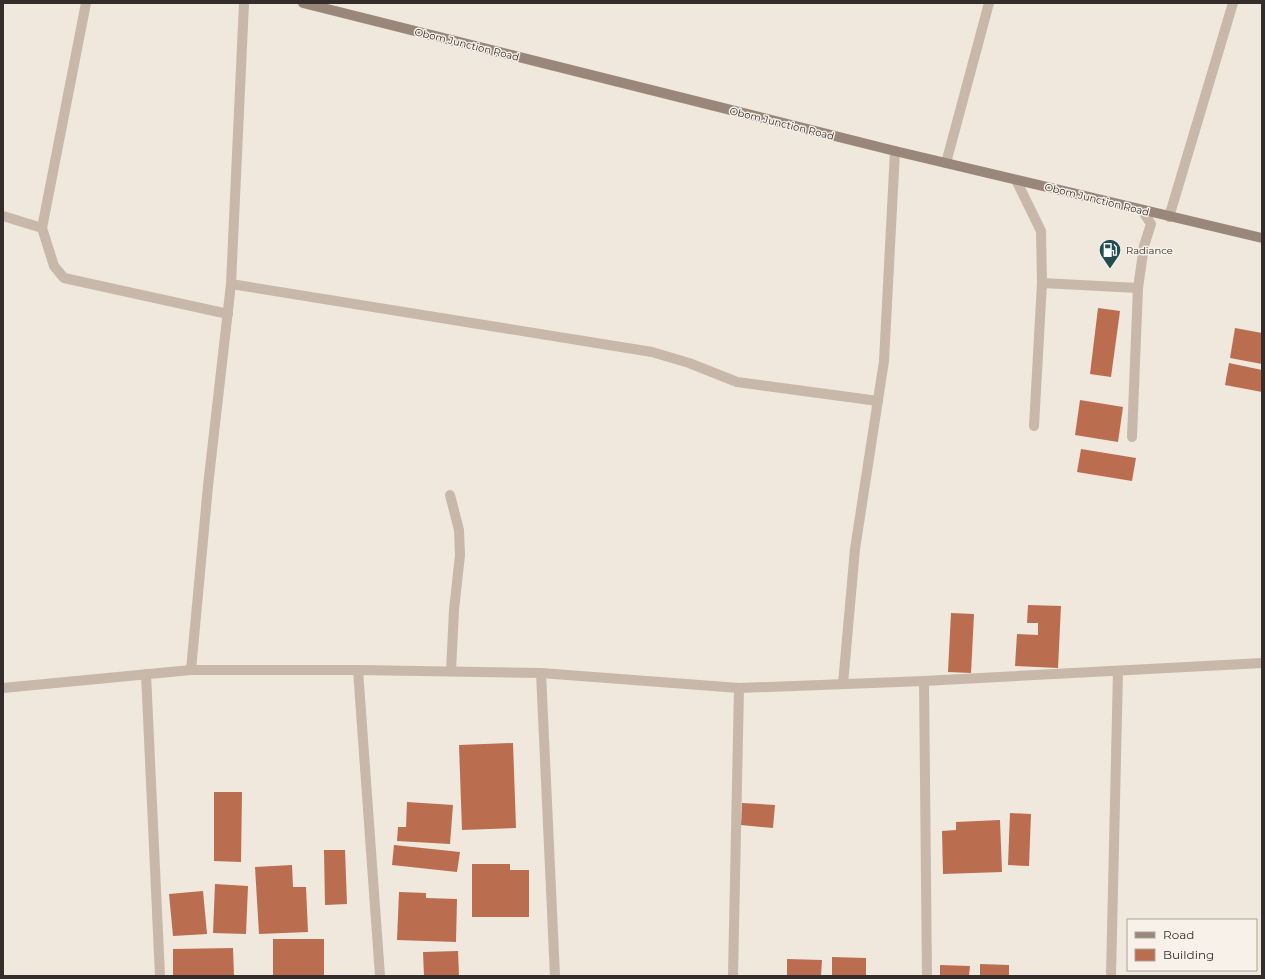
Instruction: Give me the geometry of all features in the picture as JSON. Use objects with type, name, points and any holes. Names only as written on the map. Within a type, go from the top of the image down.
[{"type":"main road","name":"Obom Junction Road","points":[[303,3],[895,151],[1262,238]]},
{"type":"street","points":[[86,3],[42,228],[54,266],[64,278],[228,314]]},
{"type":"street","points":[[191,670],[208,486],[231,284],[244,3]]},
{"type":"street","points":[[946,163],[989,3]]},
{"type":"street","points":[[1169,217],[1233,3]]},
{"type":"street","points":[[844,684],[855,549],[884,361],[895,151]]},
{"type":"street","points":[[1016,180],[1041,231],[1042,283],[1034,426]]},
{"type":"street","points":[[1132,437],[1138,288],[1144,246],[1151,224],[1142,210]]},
{"type":"street","points":[[3,216],[42,228]]},
{"type":"street","points":[[1042,283],[1138,288]]},
{"type":"street","points":[[231,284],[652,352],[689,363],[737,382],[878,401]]},
{"type":"street","points":[[450,495],[459,530],[460,555],[454,610],[451,671]]},
{"type":"street","points":[[3,688],[191,670],[358,670],[541,673],[739,688],[924,681],[1262,663]]},
{"type":"street","points":[[358,670],[380,976]]},
{"type":"street","points":[[1111,976],[1118,671]]},
{"type":"street","points":[[541,673],[555,976]]},
{"type":"street","points":[[146,674],[160,976]]},
{"type":"street","points":[[924,681],[927,976]]},
{"type":"street","points":[[733,976],[739,688]]},
{"type":"building","points":[[1098,308],[1120,311],[1111,377],[1090,374]]},
{"type":"building","points":[[1235,328],[1262,333],[1262,364],[1230,358]]},
{"type":"building","points":[[1229,363],[1262,370],[1262,392],[1225,385]]},
{"type":"building","points":[[1080,400],[1123,407],[1118,442],[1075,435]]},
{"type":"building","points":[[1081,449],[1136,458],[1132,481],[1077,472]]},
{"type":"building","points":[[1028,605],[1061,606],[1058,668],[1015,666],[1017,634],[1038,635],[1038,623],[1027,623]]},
{"type":"building","points":[[951,613],[974,614],[971,673],[948,672]]},
{"type":"building","points":[[513,743],[516,828],[462,830],[459,745]]},
{"type":"building","points":[[214,792],[242,792],[241,862],[214,861]]},
{"type":"building","points":[[407,802],[453,805],[450,844],[397,841],[398,827],[406,827]]},
{"type":"building","points":[[742,803],[775,805],[773,828],[741,825]]},
{"type":"building","points":[[1010,813],[1031,814],[1029,866],[1008,865]]},
{"type":"building","points":[[1000,820],[1002,872],[943,874],[942,831],[956,830],[956,822]]},
{"type":"building","points":[[394,845],[460,852],[457,872],[392,865]]},
{"type":"building","points":[[324,850],[345,850],[347,904],[325,905]]},
{"type":"building","points":[[472,864],[510,864],[510,870],[529,870],[529,917],[472,917]]},
{"type":"building","points":[[292,865],[293,887],[306,887],[308,932],[259,934],[255,867]]},
{"type":"building","points":[[215,884],[248,886],[246,934],[213,933]]},
{"type":"building","points":[[203,891],[207,934],[173,936],[169,894]]},
{"type":"building","points":[[399,892],[426,893],[426,898],[457,899],[456,942],[397,940]]},
{"type":"building","points":[[273,939],[324,939],[324,976],[273,976]]},
{"type":"building","points":[[233,948],[234,976],[173,976],[173,949]]},
{"type":"building","points":[[458,951],[459,976],[424,976],[423,952]]},
{"type":"building","points":[[832,957],[866,958],[866,976],[832,976]]},
{"type":"building","points":[[787,959],[822,960],[821,976],[787,976]]},
{"type":"building","points":[[980,964],[1009,965],[1009,976],[980,976]]},
{"type":"building","points":[[940,965],[970,966],[969,976],[940,976]]},
{"type":"place","name":"Radiance","points":[[1110,270]]}]
